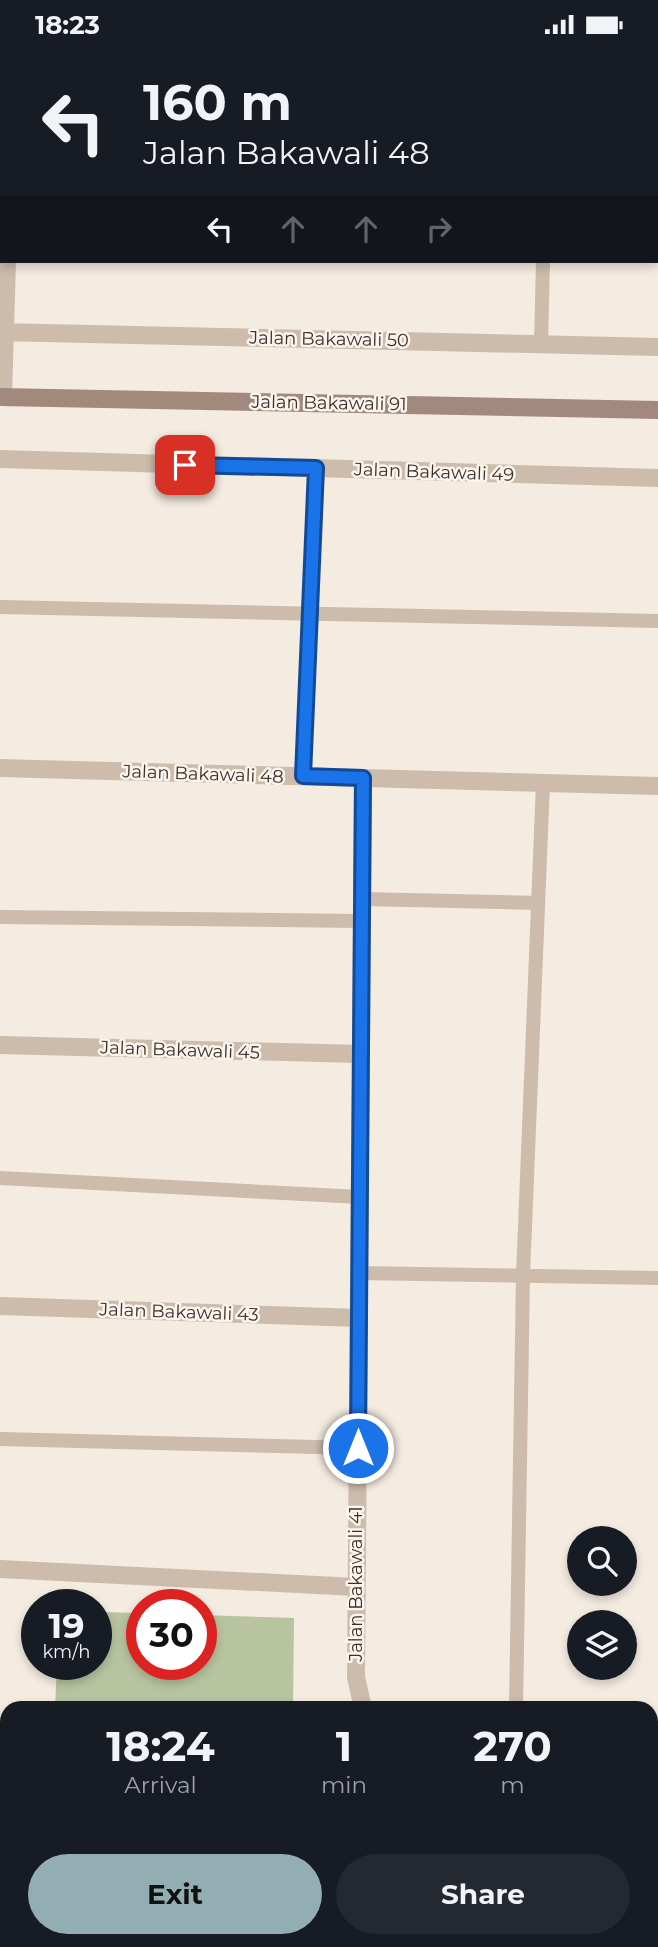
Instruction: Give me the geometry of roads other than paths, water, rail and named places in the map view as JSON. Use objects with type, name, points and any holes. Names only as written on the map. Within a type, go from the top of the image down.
[{"type":"main road","name":"Jalan Bakawali 91","points":[[2,397],[658,410]]},
{"type":"street","points":[[2,397],[7,263]]},
{"type":"street","name":"Jalan Bakawali 50","points":[[3,332],[658,347]]},
{"type":"street","name":"Jalan Bakawali 49","points":[[0,460],[658,478]]},
{"type":"street","name":"Jalan Bakawali 48","points":[[0,768],[658,786]]},
{"type":"street","name":"Jalan Bakawali 41","points":[[361,1701],[356,1677],[356,1587],[363,778]]},
{"type":"street","name":"Jalan Bakawali 45","points":[[0,1045],[361,1054]]},
{"type":"street","name":"Jalan Bakawali 43","points":[[0,1306],[359,1318]]},
{"type":"street","points":[[0,1569],[356,1587]]},
{"type":"lane","points":[[541,344],[543,263]]},
{"type":"lane","points":[[303,776],[316,468]]},
{"type":"lane","points":[[0,607],[658,621]]},
{"type":"lane","points":[[516,1701],[523,1276],[543,783]]},
{"type":"lane","points":[[362,899],[538,904]]},
{"type":"lane","points":[[0,917],[362,921]]},
{"type":"lane","points":[[0,1178],[359,1197]]},
{"type":"lane","points":[[359,1273],[658,1278]]},
{"type":"lane","points":[[0,1439],[358,1448]]}]
